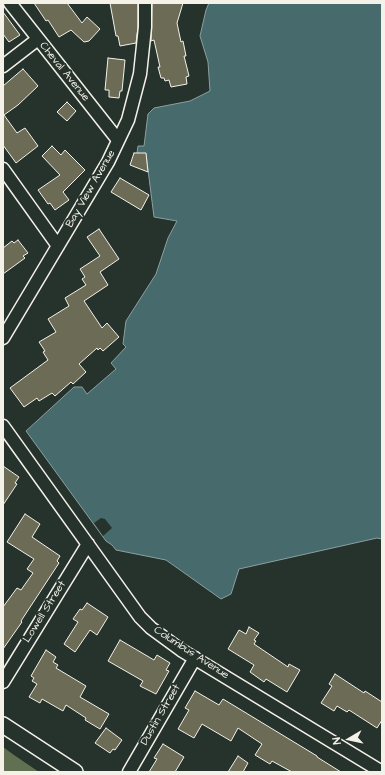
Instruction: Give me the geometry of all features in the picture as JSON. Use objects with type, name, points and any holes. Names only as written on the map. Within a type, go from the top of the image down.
[{"type":"street","name":"Cheval Avenue","points":[[10,3],[118,140]]},
{"type":"street","name":"Bay View Avenue","points":[[3,338],[108,162],[128,120],[140,74],[145,27],[145,3]]},
{"type":"street","points":[[3,66],[38,39]]},
{"type":"street","points":[[3,169],[58,246]]},
{"type":"street","name":"Columbus Avenue","points":[[3,426],[140,617],[162,636],[195,658],[382,772]]},
{"type":"street","name":"Lowell Street","points":[[3,682],[88,544]]},
{"type":"street","name":"Dustin Street","points":[[129,772],[195,658]]},
{"type":"street","points":[[3,725],[76,772]]},
{"type":"green space","points":[[3,747],[14,755],[39,772],[3,772]]},
{"type":"water","points":[[209,3],[382,3],[382,539],[377,538],[239,569],[231,594],[221,599],[166,560],[116,550],[106,541],[26,431],[74,387],[82,387],[87,394],[116,369],[111,363],[126,347],[123,344],[126,321],[156,274],[168,238],[177,221],[154,217],[146,154],[137,153],[138,146],[144,146],[148,114],[154,108],[190,101],[210,91],[208,62],[200,36]]},
{"type":"pier","points":[[101,518],[105,519],[112,528],[103,536],[94,523]]},
{"type":"building","points":[[34,3],[67,3],[82,23],[87,17],[100,29],[89,41],[84,42],[71,30],[59,37],[48,20],[46,21]]},
{"type":"building","points":[[110,3],[138,3],[136,43],[120,46],[118,36],[116,36]]},
{"type":"building","points":[[152,3],[183,3],[177,23],[186,56],[184,56],[189,76],[186,77],[187,84],[171,87],[169,80],[165,81],[164,78],[161,78],[154,40],[151,41]]},
{"type":"building","points":[[3,12],[20,35],[9,42],[3,34]]},
{"type":"building","points":[[108,58],[125,60],[122,91],[120,91],[119,98],[109,97],[109,90],[105,90]]},
{"type":"building","points":[[23,69],[38,86],[18,105],[4,115],[17,133],[25,128],[38,146],[16,163],[3,145],[3,86]]},
{"type":"building","points":[[67,102],[76,111],[67,121],[57,112]]},
{"type":"building","points":[[52,146],[61,155],[65,150],[85,170],[63,192],[69,200],[55,210],[50,203],[48,204],[38,190],[60,175],[42,156]]},
{"type":"building","points":[[134,153],[146,153],[148,172],[130,165]]},
{"type":"building","points":[[120,178],[149,195],[141,210],[111,192]]},
{"type":"building","points":[[99,229],[119,259],[100,272],[108,285],[84,301],[102,328],[107,323],[119,337],[103,351],[100,348],[98,350],[97,348],[79,364],[86,372],[73,384],[71,382],[55,396],[52,393],[39,401],[37,398],[24,407],[10,388],[48,360],[43,352],[45,351],[39,342],[56,332],[48,319],[69,306],[65,298],[86,285],[82,279],[85,277],[80,269],[100,256],[87,237]]},
{"type":"building","points":[[18,240],[28,253],[23,256],[25,258],[3,274],[3,248],[12,241],[14,243]]},
{"type":"building","points":[[3,466],[19,477],[15,483],[17,484],[3,505]]},
{"type":"building","points":[[25,514],[40,524],[32,537],[60,556],[57,561],[59,563],[3,649],[3,607],[17,588],[21,590],[33,573],[27,569],[34,559],[7,542]]},
{"type":"building","points":[[87,603],[108,617],[97,635],[90,630],[75,652],[64,644],[78,622],[73,619],[80,609],[82,610]]},
{"type":"building","points":[[249,627],[259,633],[254,640],[256,641],[254,644],[288,667],[289,664],[300,670],[287,692],[266,679],[264,682],[250,672],[254,665],[228,649],[239,630],[246,634]]},
{"type":"building","points":[[120,640],[154,660],[157,655],[170,663],[166,670],[169,671],[156,694],[140,686],[143,681],[108,661]]},
{"type":"building","points":[[46,650],[56,657],[53,662],[58,665],[56,668],[86,686],[80,697],[109,714],[100,729],[85,720],[86,718],[66,705],[63,711],[42,699],[40,703],[29,697],[37,684],[32,681],[34,678],[31,676]]},
{"type":"building","points":[[335,674],[364,693],[365,691],[382,702],[382,720],[377,728],[349,710],[347,712],[337,706],[334,711],[321,703],[332,686],[329,684]]},
{"type":"building","points":[[195,691],[219,705],[223,699],[341,772],[292,772],[272,761],[270,764],[255,755],[262,744],[238,728],[231,741],[202,724],[194,738],[178,729],[189,710],[185,708]]},
{"type":"building","points":[[106,728],[122,740],[115,750],[113,749],[110,753],[95,743]]},
{"type":"building","points":[[163,744],[184,757],[175,772],[149,772],[157,759],[154,758]]},
{"type":"building","points":[[238,756],[248,763],[243,772],[228,772]]}]
